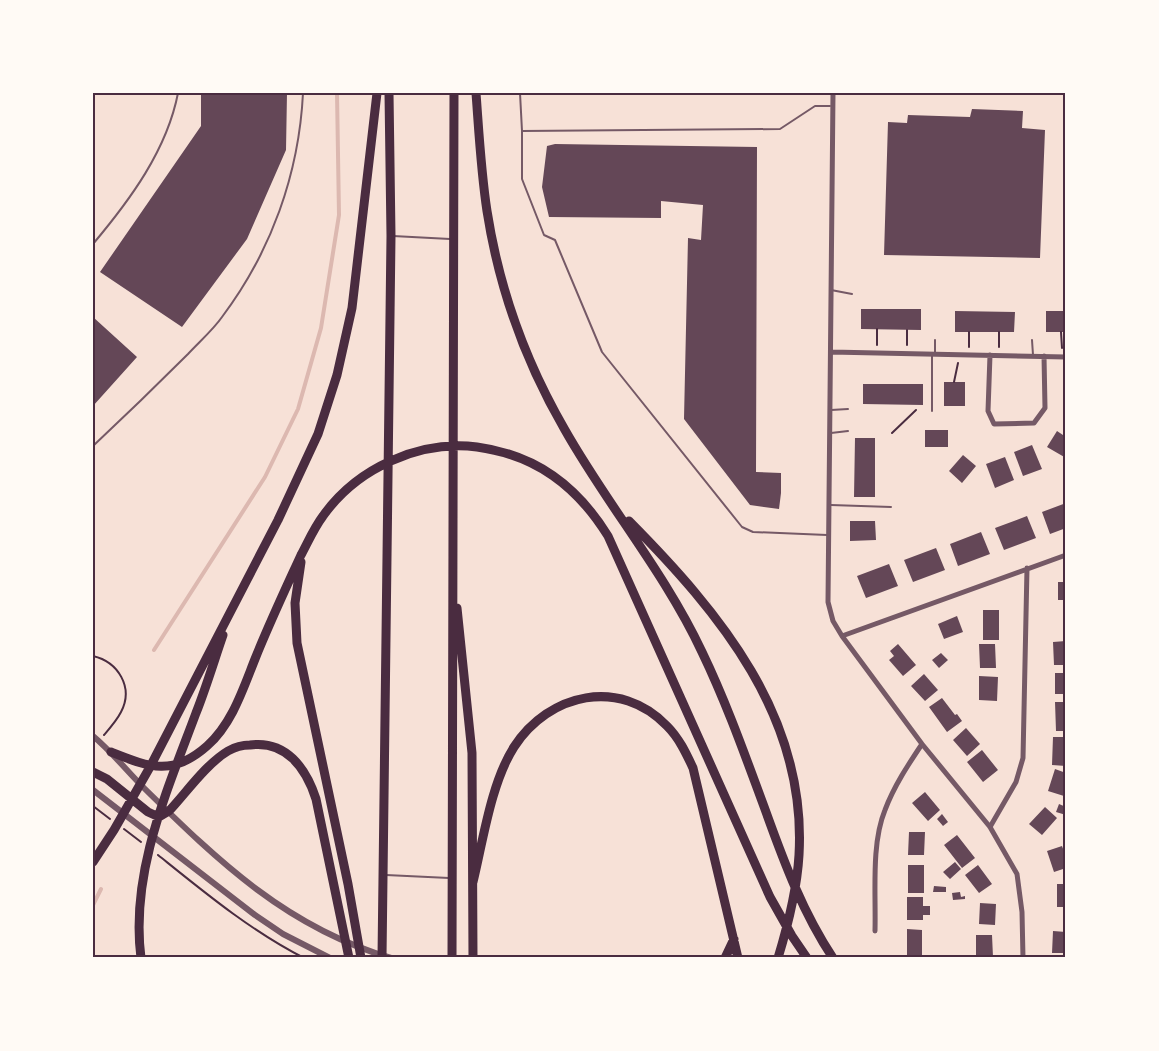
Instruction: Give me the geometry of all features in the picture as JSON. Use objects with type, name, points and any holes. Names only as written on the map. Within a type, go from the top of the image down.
[{"type":"highway","points":[[93,862],[114,831],[162,743],[311,450],[337,375],[355,288],[376,93]]},
{"type":"highway","points":[[382,958],[391,236],[388,93]]},
{"type":"highway","points":[[452,958],[454,93]]},
{"type":"highway","points":[[476,93],[487,212],[511,311],[548,399],[577,451],[665,585],[702,652],[730,716],[783,857],[809,917],[833,958]]},
{"type":"highway","points":[[111,752],[149,766],[159,767],[179,764],[207,746],[233,711],[279,598],[311,534],[324,514],[352,484],[381,466],[414,452],[452,446],[491,449],[522,458],[558,478],[587,504],[604,530],[619,557],[770,897],[807,958]]},
{"type":"highway","points":[[610,501],[664,556],[729,638],[757,679],[780,730],[788,752],[794,785],[799,842],[796,881],[779,957]]},
{"type":"highway","points":[[302,553],[295,603],[297,643],[362,958]]},
{"type":"highway","points":[[452,560],[472,753],[473,958]]},
{"type":"highway","points":[[141,958],[140,903],[152,855],[188,736],[234,604]]},
{"type":"highway","points":[[473,882],[497,785],[507,760],[520,739],[538,719],[560,705],[583,698],[616,698],[642,707],[658,717],[673,732],[687,754],[698,782],[738,958]]},
{"type":"highway","points":[[93,772],[107,779],[153,815],[159,817],[169,811],[211,765],[228,751],[256,744],[284,751],[306,774],[316,799],[349,958]]},
{"type":"highway","points":[[725,958],[734,939]]},
{"type":"street","points":[[833,93],[828,602],[833,621],[842,636],[922,744],[990,827],[1017,874],[1022,912],[1023,958]]},
{"type":"street","points":[[831,352],[1064,357]]},
{"type":"street","points":[[990,355],[988,411],[994,424],[1034,423],[1045,408],[1044,356]]},
{"type":"street","points":[[842,636],[1066,555]]},
{"type":"street","points":[[990,827],[1016,782],[1023,758],[1027,568]]},
{"type":"street","points":[[93,736],[111,752],[129,774],[217,858],[254,889],[291,914],[330,935],[392,958]]},
{"type":"street","points":[[875,931],[877,846],[884,811],[899,780],[922,744]]},
{"type":"street","points":[[93,790],[255,915],[330,958]]},
{"type":"lane","points":[[93,244],[148,169],[160,148],[178,93]]},
{"type":"lane","points":[[93,446],[221,319],[254,270],[282,208],[298,141],[303,93]]},
{"type":"lane","points":[[520,93],[522,179],[544,235],[555,240],[602,352],[742,527],[753,532],[829,535]]},
{"type":"lane","points":[[522,131],[780,129],[815,106],[833,106]]},
{"type":"lane","points":[[391,236],[453,240]]},
{"type":"lane","points":[[831,290],[852,294]]},
{"type":"lane","points":[[932,411],[935,340]]},
{"type":"lane","points":[[1032,340],[1033,356]]},
{"type":"lane","points":[[831,410],[848,409]]},
{"type":"lane","points":[[831,433],[848,431]]},
{"type":"lane","points":[[830,505],[891,507]]},
{"type":"lane","points":[[383,875],[452,878]]},
{"type":"path","points":[[877,329],[877,353]]},
{"type":"path","points":[[907,330],[907,353]]},
{"type":"path","points":[[969,332],[969,355]]},
{"type":"path","points":[[999,332],[999,356]]},
{"type":"path","points":[[1061,332],[1064,357]]},
{"type":"path","points":[[954,382],[960,355]]},
{"type":"path","points":[[892,433],[916,410]]},
{"type":"path","points":[[93,656],[105,660],[115,668],[126,689],[122,710],[111,726]]},
{"type":"path","points":[[93,806],[142,843]]},
{"type":"path","points":[[152,855],[279,945],[304,958]]},
{"type":"building","points":[[201,93],[287,93],[286,150],[247,239],[182,327],[100,272],[201,126]]},
{"type":"building","points":[[972,109],[1023,111],[1022,128],[1045,130],[1040,258],[884,255],[888,122],[907,123],[908,115],[970,117]]},
{"type":"building","points":[[555,144],[757,147],[756,472],[781,473],[779,509],[750,505],[684,419],[688,238],[701,240],[703,205],[661,201],[661,218],[549,217],[542,187],[547,146]]},
{"type":"building","points":[[861,309],[921,309],[921,330],[861,329]]},
{"type":"building","points":[[955,311],[1015,312],[1014,332],[955,332]]},
{"type":"building","points":[[1046,311],[1066,311],[1066,332],[1046,332]]},
{"type":"building","points":[[93,317],[137,357],[93,406]]},
{"type":"building","points":[[944,382],[965,382],[965,406],[944,406]]},
{"type":"building","points":[[863,384],[923,384],[923,405],[863,404]]},
{"type":"building","points":[[925,430],[948,430],[948,447],[925,447]]},
{"type":"building","points":[[1057,431],[1066,437],[1066,458],[1047,447]]},
{"type":"building","points":[[855,438],[875,438],[875,497],[854,497]]},
{"type":"building","points":[[1032,445],[1042,469],[1023,476],[1014,452]]},
{"type":"building","points":[[963,455],[976,466],[962,483],[949,471]]},
{"type":"building","points":[[1005,457],[1014,480],[995,488],[986,464]]},
{"type":"building","points":[[1066,503],[1066,528],[1050,534],[1042,512]]},
{"type":"building","points":[[1027,516],[1036,538],[1004,550],[995,528]]},
{"type":"building","points":[[850,521],[875,521],[876,540],[850,541]]},
{"type":"building","points":[[981,532],[990,554],[958,566],[950,544]]},
{"type":"building","points":[[936,548],[945,570],[913,582],[904,560]]},
{"type":"building","points":[[889,564],[898,586],[866,598],[857,576]]},
{"type":"building","points":[[1058,582],[1066,582],[1066,600],[1058,600]]},
{"type":"building","points":[[983,610],[999,610],[999,640],[983,640]]},
{"type":"building","points":[[957,616],[963,632],[944,639],[938,624]]},
{"type":"building","points":[[1066,641],[1066,665],[1054,665],[1053,642]]},
{"type":"building","points":[[898,644],[916,665],[903,676],[889,660],[894,656],[890,651]]},
{"type":"building","points":[[979,644],[995,644],[996,668],[980,668]]},
{"type":"building","points":[[941,653],[948,660],[939,668],[932,660]]},
{"type":"building","points":[[1055,673],[1066,673],[1066,694],[1055,694]]},
{"type":"building","points":[[924,674],[938,690],[925,701],[911,686]]},
{"type":"building","points":[[979,676],[998,677],[997,701],[979,700]]},
{"type":"building","points":[[942,698],[962,721],[947,732],[929,707]]},
{"type":"building","points":[[1055,702],[1066,702],[1066,731],[1056,731]]},
{"type":"building","points":[[966,728],[980,744],[967,756],[953,740]]},
{"type":"building","points":[[1053,737],[1066,737],[1066,766],[1052,765]]},
{"type":"building","points":[[982,750],[998,770],[983,782],[967,762]]},
{"type":"building","points":[[1055,769],[1066,773],[1064,796],[1048,791]]},
{"type":"building","points":[[925,792],[940,810],[928,821],[912,803]]},
{"type":"building","points":[[1059,804],[1066,807],[1066,815],[1056,812]]},
{"type":"building","points":[[1045,807],[1057,818],[1042,835],[1029,824]]},
{"type":"building","points":[[942,814],[948,822],[943,826],[937,819]]},
{"type":"building","points":[[909,832],[925,832],[924,855],[908,855]]},
{"type":"building","points":[[957,835],[975,858],[962,868],[944,845]]},
{"type":"building","points":[[1062,846],[1066,857],[1066,868],[1054,872],[1047,851]]},
{"type":"building","points":[[955,862],[961,869],[950,879],[943,872]]},
{"type":"building","points":[[908,865],[924,865],[924,893],[908,893]]},
{"type":"building","points":[[978,865],[992,884],[979,893],[965,875]]},
{"type":"building","points":[[1057,884],[1066,884],[1066,907],[1057,907]]},
{"type":"building","points":[[934,886],[946,887],[946,892],[933,892]]},
{"type":"building","points":[[960,892],[961,897],[965,896],[965,899],[953,900],[952,893]]},
{"type":"building","points":[[907,897],[923,897],[923,906],[930,906],[930,915],[923,915],[923,920],[907,920]]},
{"type":"building","points":[[980,903],[996,904],[995,925],[979,924]]},
{"type":"building","points":[[907,929],[922,930],[922,958],[907,958]]},
{"type":"building","points":[[1053,931],[1066,932],[1066,953],[1052,953]]},
{"type":"building","points":[[976,935],[992,935],[993,957],[976,957]]},
{"type":"waterway","points":[[154,650],[265,477],[298,409],[321,328],[339,215],[337,93]]},
{"type":"waterway","points":[[93,905],[101,889]]}]
